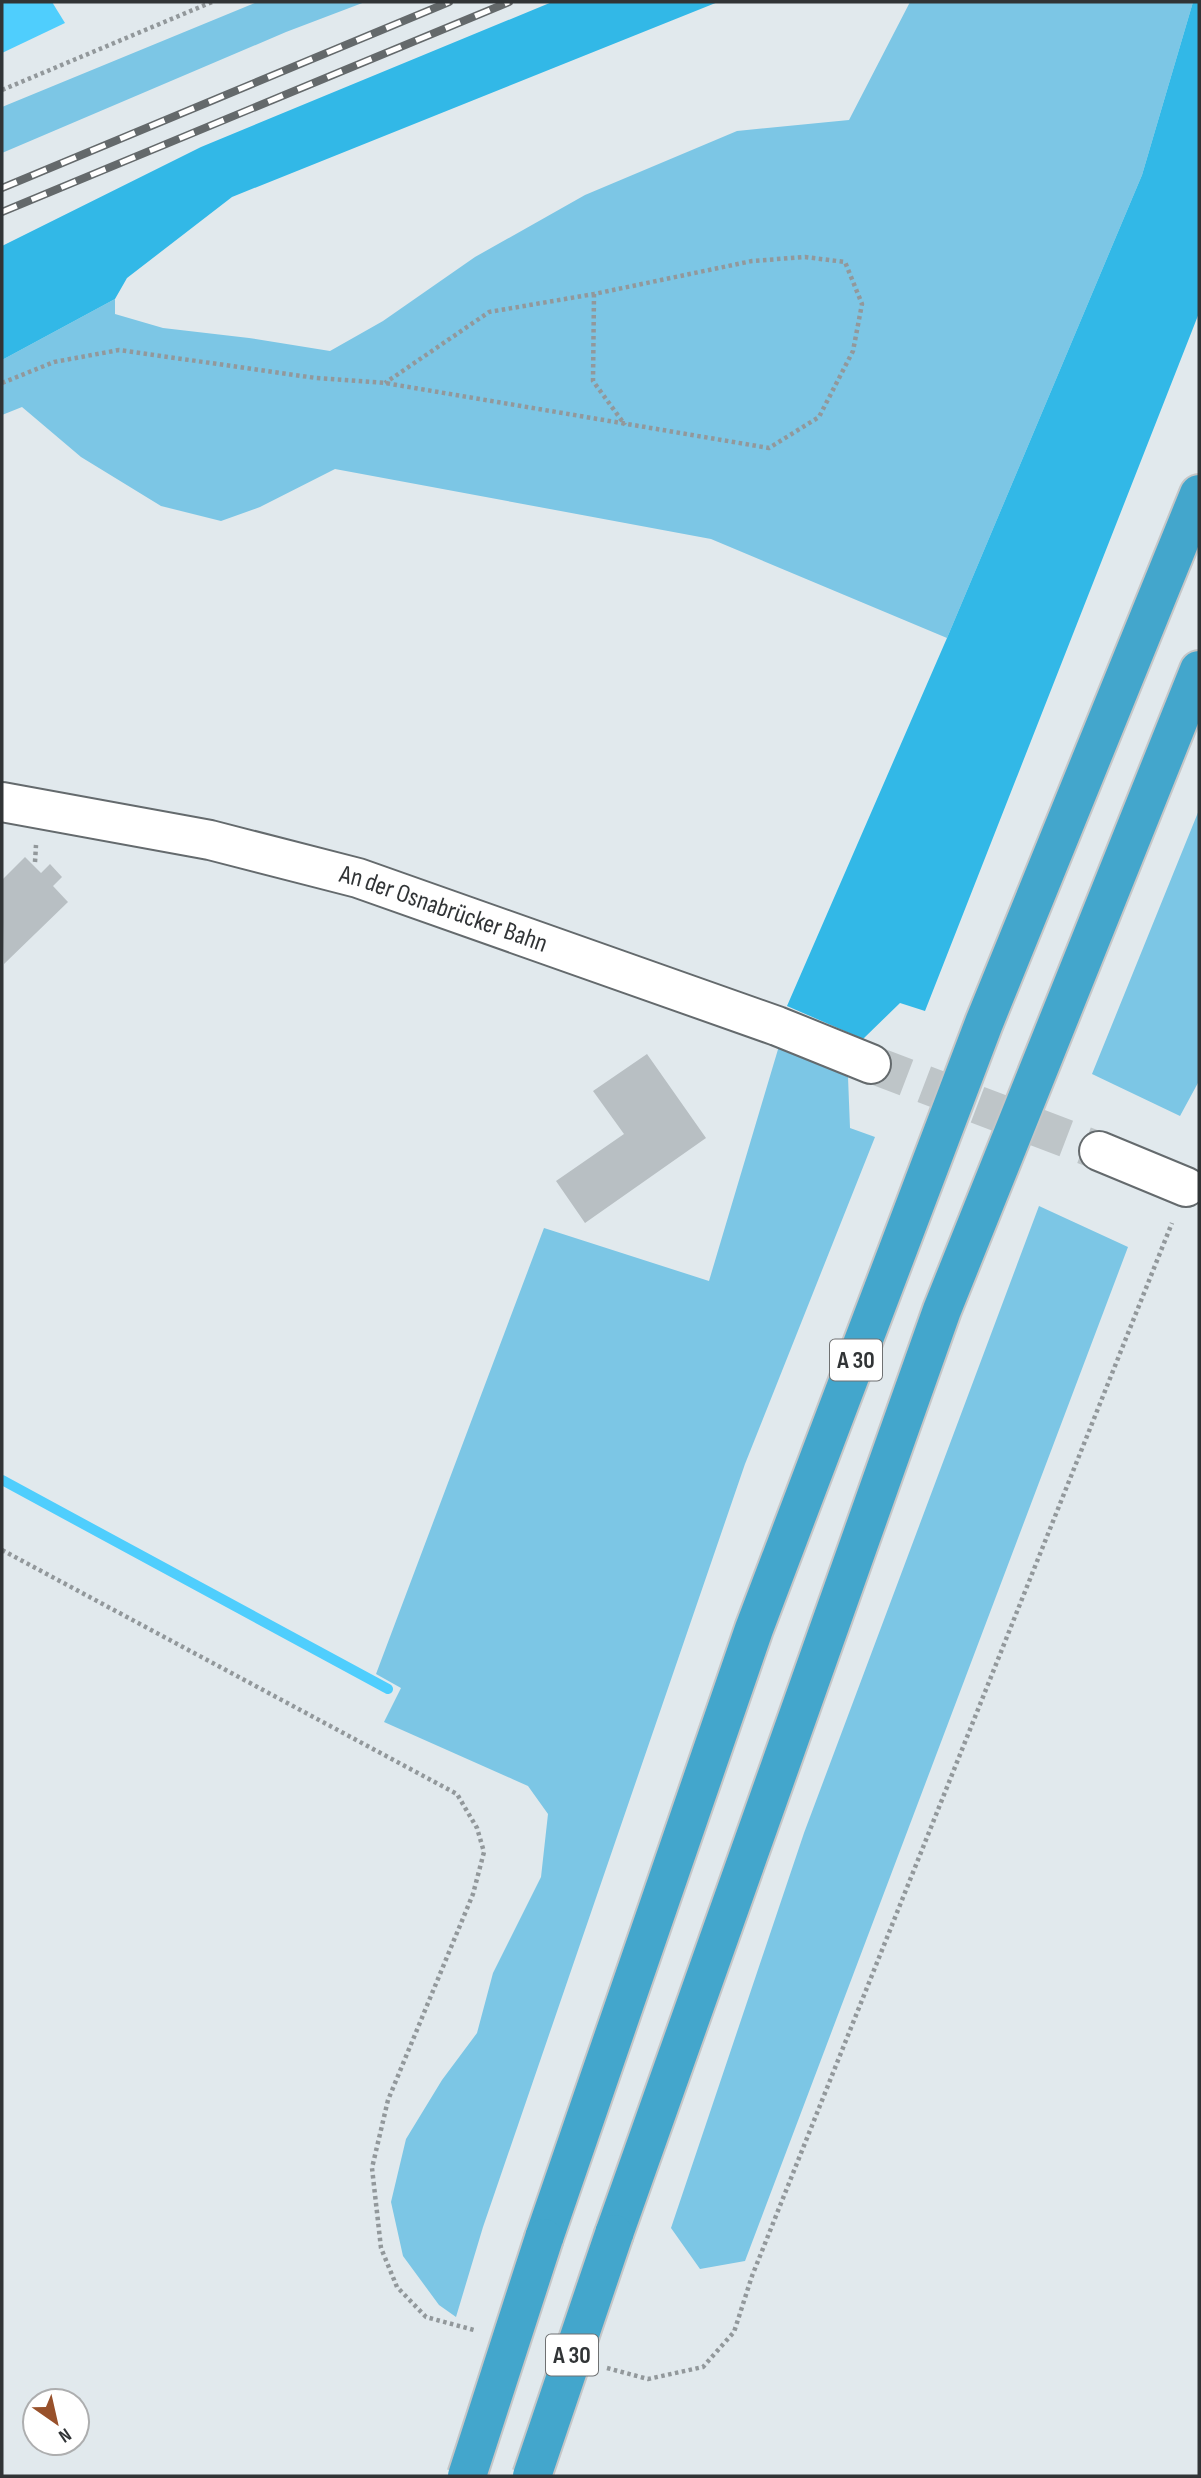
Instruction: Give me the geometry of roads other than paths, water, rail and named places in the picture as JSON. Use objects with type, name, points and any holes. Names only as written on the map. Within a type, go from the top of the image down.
[{"type":"highway","name":"A 30","points":[[467,2476],[544,2238],[754,1629],[984,1023],[1199,494]]},
{"type":"highway","name":"A 30","points":[[532,2476],[614,2234],[942,1310],[1199,670]]},
{"type":"street","name":"An der Osnabrücker Bahn","points":[[2,803],[210,840],[358,878],[777,1026],[871,1064]]},
{"type":"street","points":[[1099,1151],[1186,1187]]},
{"type":"waterway","points":[[2,1480],[388,1689]]},
{"type":"tunnel","points":[[871,1064],[1099,1151]]},
{"type":"railway","points":[[2,188],[449,2]]},
{"type":"railway","points":[[2,212],[509,2]]}]
